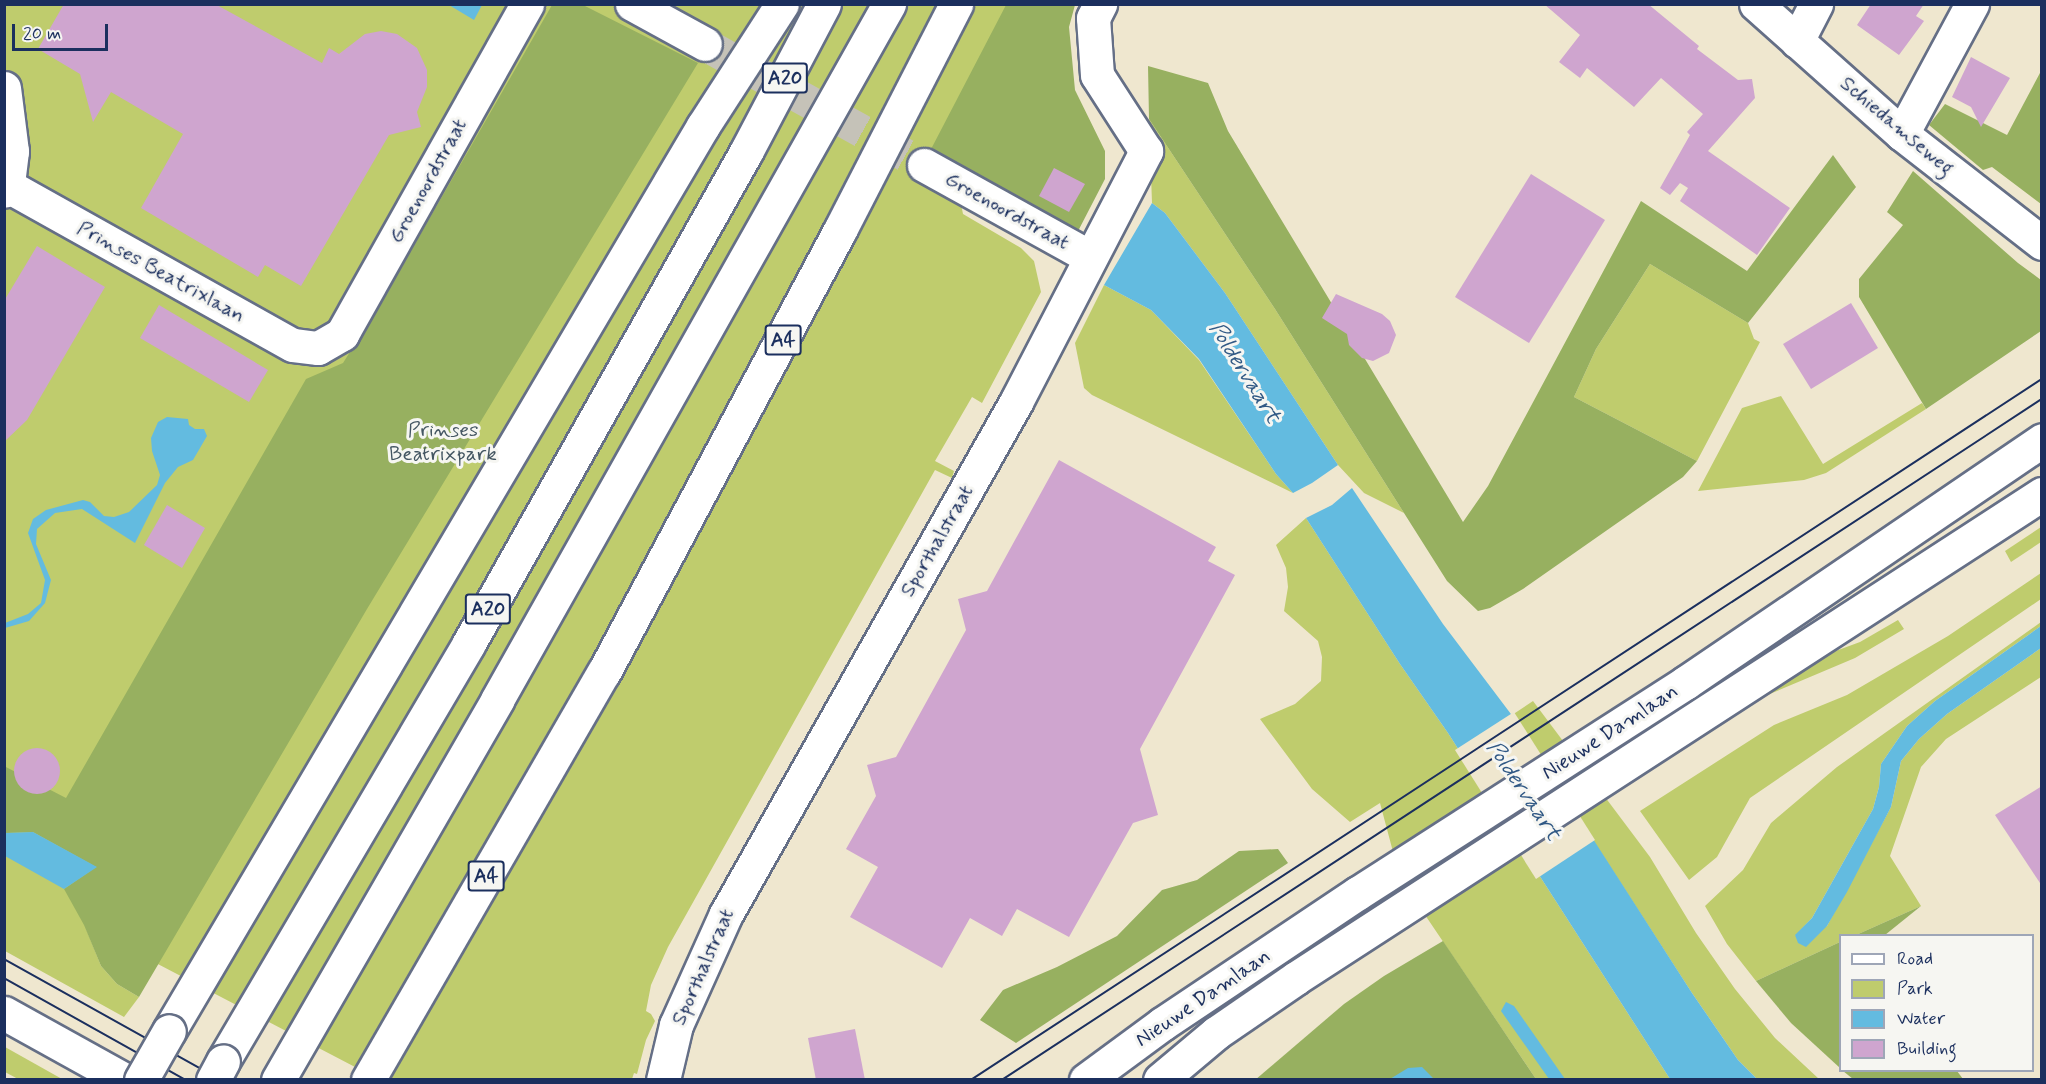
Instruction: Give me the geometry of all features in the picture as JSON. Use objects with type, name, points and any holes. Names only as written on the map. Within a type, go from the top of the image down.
[{"type":"main road","name":"Groenoordstraat","points":[[318,348],[342,334],[527,4]]},
{"type":"main road","points":[[632,4],[705,44]]},
{"type":"main road","name":"A20","points":[[141,1080],[703,126],[782,4]]},
{"type":"main road","name":"A20","points":[[218,1070],[469,643],[746,152],[824,4]]},
{"type":"main road","name":"A20","points":[[278,1080],[497,700],[889,4]]},
{"type":"main road","name":"A4","points":[[368,1080],[604,672],[840,231],[956,4]]},
{"type":"main road","name":"Sporthalstraat","points":[[663,1079],[676,1025],[726,914],[1016,402],[1146,151],[1097,75],[1094,18],[1100,4]]},
{"type":"main road","name":"Schiedamseweg","points":[[1756,4],[1902,134],[2042,243]]},
{"type":"main road","points":[[1797,41],[1816,4]]},
{"type":"main road","points":[[1902,134],[1972,4]]},
{"type":"main road","name":"Prinses Beatrixlaan","points":[[4,88],[12,152],[6,189],[293,345],[318,348]]},
{"type":"main road","name":"Groenoordstraat","points":[[924,165],[1090,257]]},
{"type":"main road","name":"Nieuwe Damlaan","points":[[1086,1080],[1162,1024],[1358,893],[1685,683],[2042,440]]},
{"type":"main road","name":"Nieuwe Damlaan","points":[[1160,1080],[1216,1033],[1296,978],[2042,494]]},
{"type":"main road","points":[[4,1013],[125,1080]]},
{"type":"green space","name":"Prinses Beatrixpark","points":[[5,5],[1056,5],[951,154],[963,214],[1021,248],[1034,261],[1041,292],[982,403],[972,397],[935,461],[954,471],[952,478],[935,470],[668,947],[651,985],[646,1011],[655,1021],[646,1040],[637,1074],[634,1073],[632,1079],[378,1079],[85,926],[101,966],[117,984],[139,997],[124,1017],[5,951]]},
{"type":"green space","points":[[552,5],[583,5],[698,63],[367,609],[139,997],[117,984],[101,966],[84,925],[64,889],[96,867],[33,832],[5,833],[4,766],[66,798],[306,379],[343,363],[381,303]]},
{"type":"green space","points":[[1006,5],[1075,5],[1069,27],[1075,90],[1105,151],[1105,179],[1076,235],[929,153]]},
{"type":"green space","points":[[1148,66],[1208,83],[1228,131],[1463,522],[1488,486],[1641,201],[1747,271],[1833,155],[1856,187],[1748,323],[1650,264],[1596,349],[1574,397],[1697,461],[1683,477],[1523,589],[1490,608],[1478,611],[1447,581],[1275,309],[1149,119]]},
{"type":"green space","points":[[2041,71],[2041,204],[1992,167],[1983,170],[1929,125],[1945,104],[2007,135]]},
{"type":"green space","points":[[1149,119],[1275,309],[1404,513],[1364,493],[1338,465],[1225,293],[1165,213],[1152,203]]},
{"type":"green space","points":[[1913,171],[2018,263],[2041,280],[2041,331],[1926,409],[1859,297],[1859,279],[1903,225],[1887,212]]},
{"type":"green space","points":[[1650,264],[1748,323],[1754,339],[1760,342],[1697,461],[1574,397],[1596,349]]},
{"type":"green space","points":[[1104,285],[1151,310],[1199,360],[1276,474],[1293,493],[1092,395],[1084,388],[1075,343]]},
{"type":"green space","points":[[1781,396],[1823,464],[1922,403],[1926,409],[1826,473],[1804,480],[1698,491],[1742,408]]},
{"type":"green space","points":[[1306,518],[1400,664],[1448,733],[1670,1079],[1536,1079],[1400,878],[1380,803],[1350,822],[1312,789],[1260,719],[1295,704],[1321,681],[1322,657],[1318,641],[1284,611],[1288,587],[1286,568],[1276,545]]},
{"type":"green space","points":[[2041,527],[2041,542],[2011,562],[2005,551]]},
{"type":"green space","points":[[2041,573],[2041,599],[1750,798],[1717,857],[1689,880],[1640,811],[1774,725],[1847,695],[1948,636]]},
{"type":"green space","points":[[1898,620],[1904,629],[1855,658],[1765,696],[1727,716],[1814,659],[1860,642]]},
{"type":"green space","points":[[2041,622],[2041,626],[1935,701],[1907,726],[1881,764],[1879,787],[1873,809],[1812,918],[1795,936],[1827,926],[1891,807],[1901,761],[1919,739],[1947,714],[2041,648],[2041,677],[1946,739],[1921,767],[1890,856],[1921,906],[1858,934],[1839,934],[1839,942],[1756,981],[1727,944],[1705,906],[1743,870],[1771,823],[1837,767]]},
{"type":"green space","points":[[1533,701],[1650,857],[1696,933],[1735,989],[1775,1038],[1819,1079],[1757,1079],[1738,1060],[1512,715]]},
{"type":"green space","points":[[1278,849],[1288,863],[1016,1043],[980,1020],[1003,990],[1057,967],[1117,936],[1162,890],[1197,880],[1239,851]]},
{"type":"green space","points":[[1921,906],[1886,934],[1858,934]]},
{"type":"green space","points":[[1443,941],[1536,1079],[1255,1080],[1344,1004],[1384,976]]},
{"type":"green space","points":[[1839,942],[1839,1067],[1791,1023],[1756,981]]},
{"type":"green space","points":[[4,1047],[62,1079],[18,1079],[5,1072]]},
{"type":"green space","points":[[1844,1072],[1958,1072],[1963,1079],[1853,1079]]},
{"type":"water","points":[[449,5],[482,5],[474,20]]},
{"type":"water","name":"Poldervaart","points":[[1152,203],[1165,213],[1225,293],[1338,465],[1312,483],[1293,493],[1276,474],[1199,359],[1151,310],[1104,285]]},
{"type":"water","points":[[167,417],[188,419],[189,425],[195,429],[204,429],[207,436],[193,460],[178,467],[165,483],[135,543],[82,509],[55,513],[37,529],[36,544],[51,580],[45,603],[29,621],[5,628],[5,623],[28,614],[41,603],[45,580],[28,533],[33,519],[46,510],[83,500],[90,502],[104,516],[114,517],[129,512],[157,485],[160,475],[152,451],[151,438],[158,422]]},
{"type":"water","name":"Poldervaart","points":[[1352,488],[1443,624],[1523,730],[1692,993],[1738,1060],[1757,1079],[1670,1079],[1448,733],[1400,664],[1306,518],[1332,505]]},
{"type":"water","points":[[2041,626],[2041,648],[1947,714],[1919,739],[1901,761],[1891,807],[1847,892],[1827,926],[1806,947],[1798,943],[1795,935],[1812,918],[1873,809],[1879,787],[1881,764],[1907,726],[1935,701]]},
{"type":"water","points":[[33,832],[97,867],[64,889],[5,856],[5,833]]},
{"type":"water","points":[[1506,1002],[1514,1006],[1565,1079],[1549,1079],[1501,1011]]},
{"type":"water","points":[[1422,1067],[1434,1079],[1390,1079],[1408,1068]]},
{"type":"pier","points":[[1514,712],[1595,840],[1536,879],[1455,750]]},
{"type":"building","points":[[64,4],[215,4],[322,63],[329,48],[339,54],[365,34],[381,31],[397,34],[417,48],[427,70],[427,87],[417,112],[421,127],[389,135],[301,286],[265,265],[258,277],[141,208],[183,134],[111,92],[93,122],[80,74],[38,49]]},
{"type":"building","points":[[1544,4],[1648,4],[1699,46],[1697,49],[1738,80],[1752,79],[1755,98],[1708,151],[1790,208],[1757,255],[1680,201],[1688,188],[1680,183],[1670,195],[1660,188],[1690,135],[1687,132],[1703,114],[1661,78],[1634,107],[1587,68],[1580,78],[1559,62],[1580,35]]},
{"type":"building","points":[[1871,4],[1924,4],[1916,16],[1924,21],[1899,55],[1857,25]]},
{"type":"building","points":[[1971,57],[2010,78],[1981,127],[1971,107],[1952,97]]},
{"type":"building","points":[[1054,168],[1085,184],[1069,212],[1039,196]]},
{"type":"building","points":[[1531,174],[1605,220],[1529,343],[1455,297]]},
{"type":"building","points":[[37,246],[105,287],[27,420],[4,442],[4,301]]},
{"type":"building","points":[[1336,294],[1382,314],[1390,321],[1396,335],[1389,353],[1373,361],[1362,358],[1349,345],[1347,334],[1322,318]]},
{"type":"building","points":[[1851,303],[1878,348],[1811,389],[1783,344]]},
{"type":"building","points":[[159,305],[268,370],[249,402],[140,338]]},
{"type":"building","points":[[1059,460],[1216,547],[1208,561],[1235,575],[1140,749],[1158,815],[1133,823],[1069,937],[1017,909],[1002,936],[970,918],[942,968],[850,917],[878,867],[846,849],[876,796],[867,765],[896,757],[966,630],[958,599],[987,591]]},
{"type":"building","points":[[167,505],[205,528],[182,568],[144,545]]},
{"type":"building","points":[[37,748],[53,755],[60,771],[53,787],[37,794],[21,787],[14,771],[21,755]]},
{"type":"building","points":[[2042,786],[2042,886],[1995,815]]},
{"type":"building","points":[[855,1029],[865,1080],[816,1080],[808,1038]]},
{"type":"tunnel","points":[[705,44],[924,165]]},
{"type":"tram line","points":[[971,1080],[2042,379]]},
{"type":"tram line","points":[[1002,1080],[2042,399]]},
{"type":"tram line","points":[[4,959],[221,1080]]},
{"type":"tram line","points":[[4,978],[186,1080]]}]
